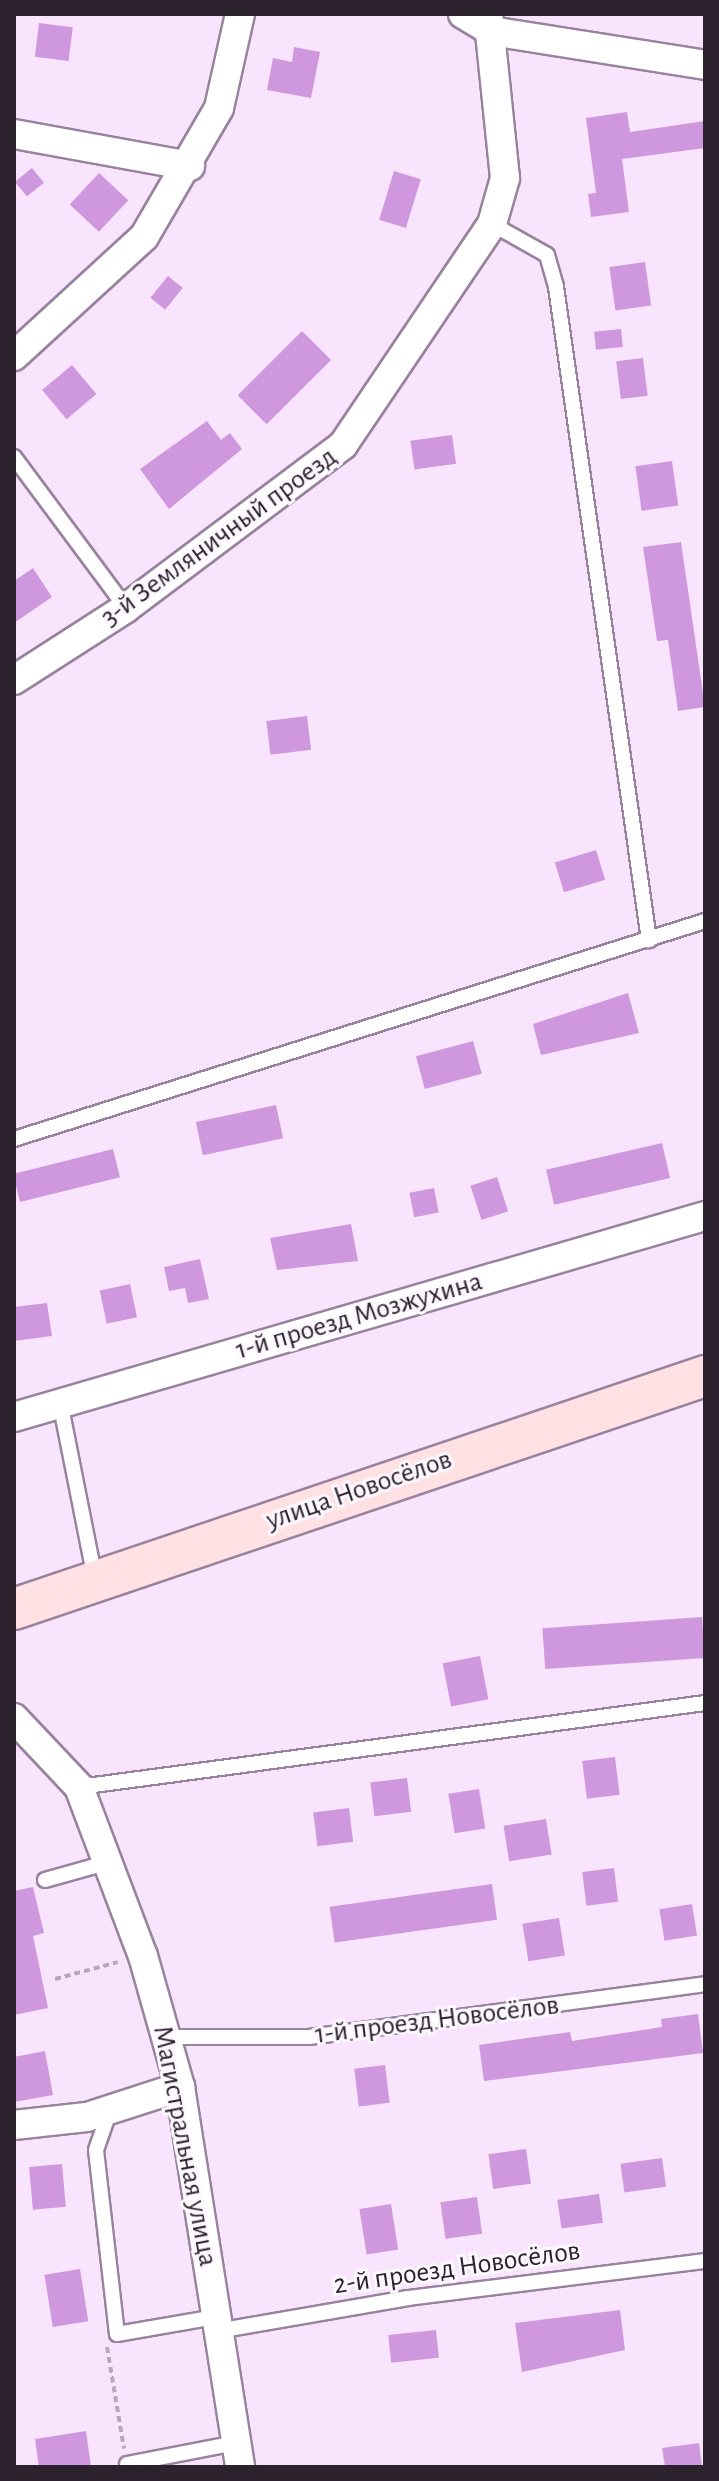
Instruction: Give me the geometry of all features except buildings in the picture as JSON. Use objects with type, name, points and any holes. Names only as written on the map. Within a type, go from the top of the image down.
[{"type":"street","points":[[14,356],[144,237],[190,166],[219,108],[240,14]]},
{"type":"street","points":[[463,14],[490,23],[705,65]]},
{"type":"street","name":"3-й Земляничный проезд","points":[[14,680],[126,608],[343,445],[492,224],[505,178],[490,23]]},
{"type":"street","points":[[14,134],[190,166]]},
{"type":"street","name":"1-й проезд Мозжухина","points":[[14,1417],[705,1216]]},
{"type":"street","name":"улица Новосёлов","points":[[14,1609],[705,1376]]},
{"type":"street","name":"Магистральная улица","points":[[14,1718],[79,1787],[143,1956],[180,2087],[238,2455]]},
{"type":"street","points":[[14,2125],[111,2108],[180,2087]]},
{"type":"lane","points":[[492,224],[547,255],[556,287],[649,940]]},
{"type":"lane","points":[[14,457],[126,608]]},
{"type":"lane","points":[[14,1139],[705,921]]},
{"type":"lane","points":[[60,1402],[96,1579]]},
{"type":"lane","points":[[79,1787],[705,1703]]},
{"type":"lane","points":[[45,1880],[109,1862]]},
{"type":"lane","name":"1-й проезд Новосёлов","points":[[167,2037],[309,2037],[705,1984]]},
{"type":"lane","points":[[111,2108],[96,2150],[117,2334]]},
{"type":"lane","name":"2-й проезд Новосёлов","points":[[117,2334],[705,2261]]},
{"type":"lane","points":[[127,2464],[238,2455]]},
{"type":"path","points":[[55,1979],[143,1956]]},
{"type":"path","points":[[117,2334],[106,2343],[127,2464]]}]
